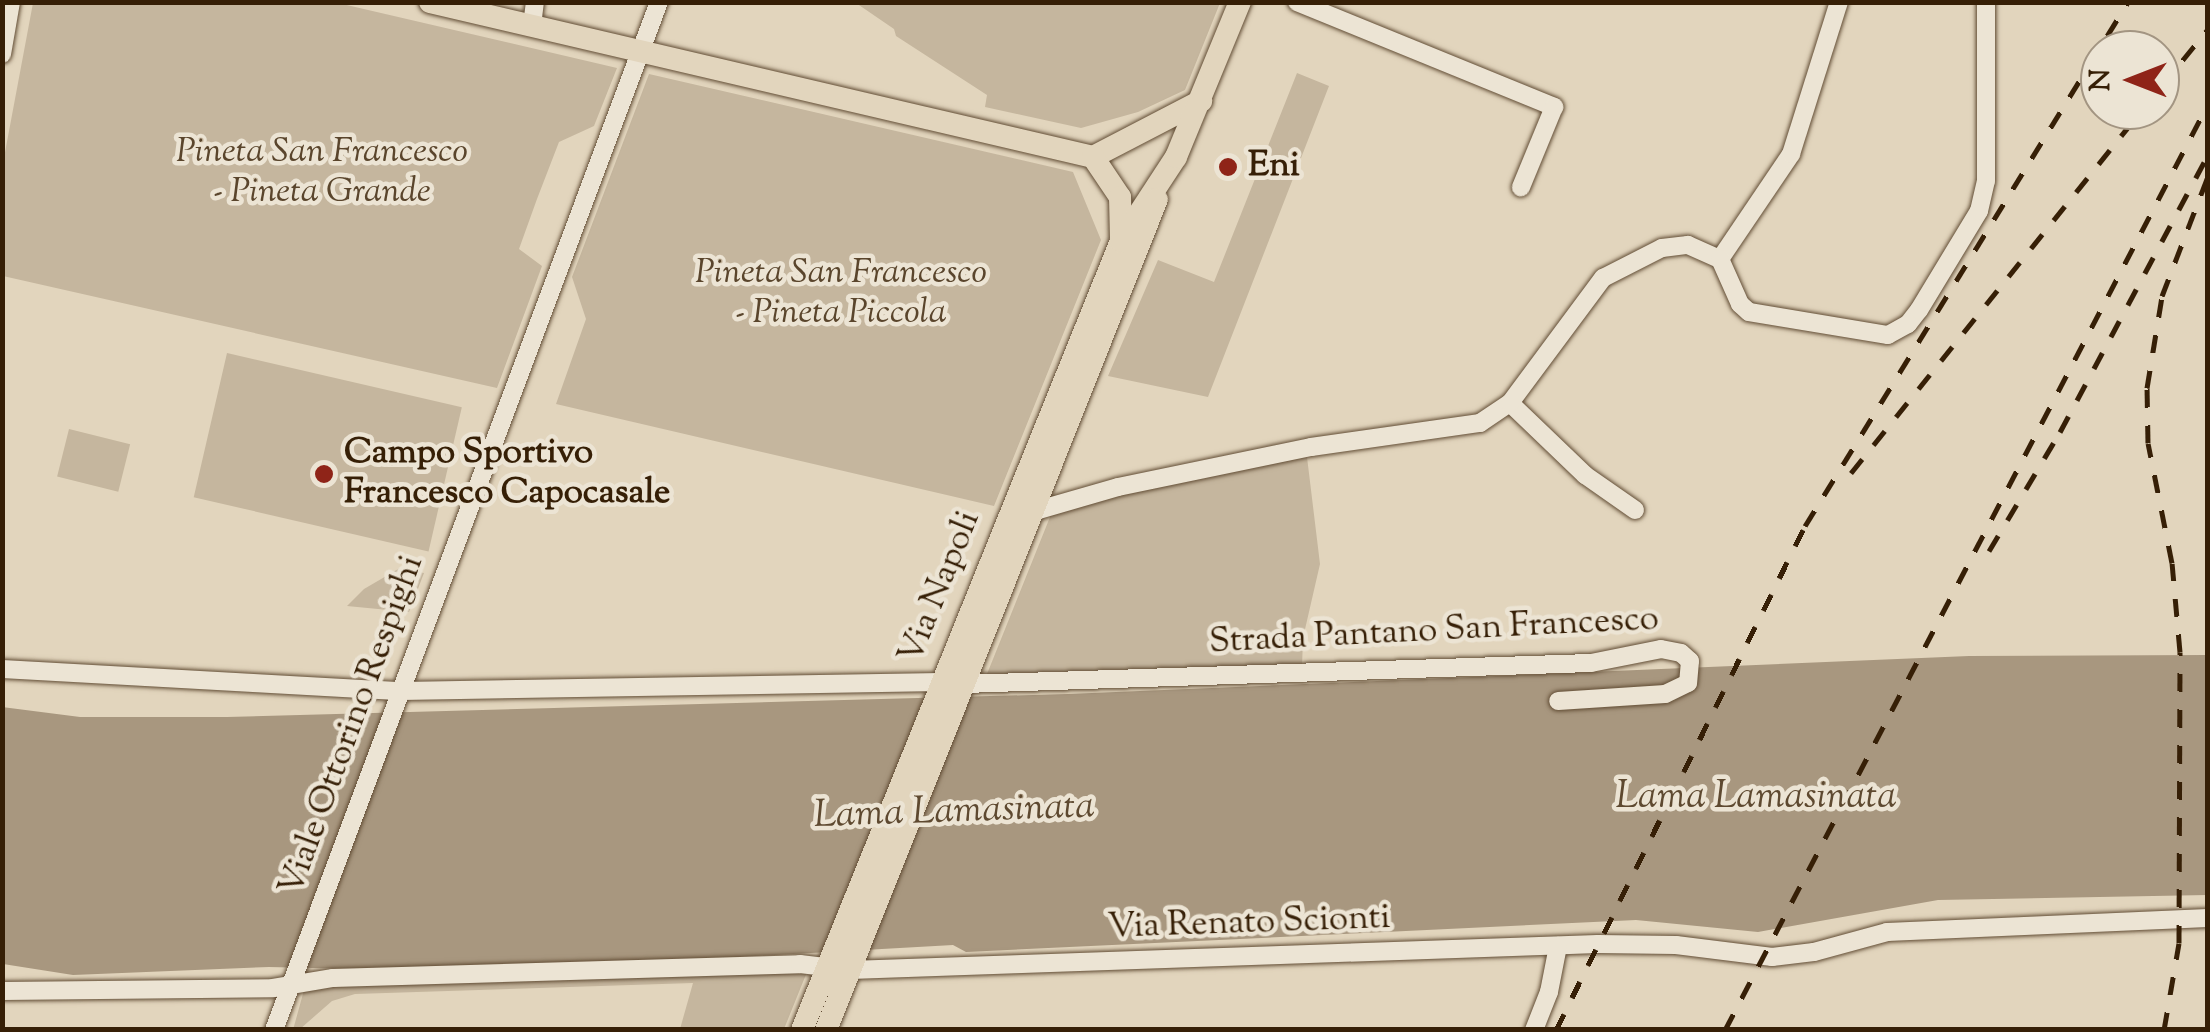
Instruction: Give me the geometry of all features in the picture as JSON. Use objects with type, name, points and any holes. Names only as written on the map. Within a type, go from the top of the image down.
[{"type":"main road","points":[[430,2],[533,14],[640,52],[1094,157],[1201,101]]},
{"type":"main road","name":"Via Napoli","points":[[952,683],[1035,510],[1141,249],[1162,182],[1201,101],[1240,2]]},
{"type":"main road","points":[[1094,157],[1120,197],[1124,212],[1121,241]]},
{"type":"main road","name":"Via Napoli","points":[[826,1030],[841,964],[1121,241],[1162,182]]},
{"type":"main road","name":"Via Napoli","points":[[802,1030],[841,964]]},
{"type":"street","points":[[2,54],[11,2]]},
{"type":"street","name":"Viale Ottorino Respighi","points":[[274,1030],[658,2]]},
{"type":"street","points":[[1297,2],[1554,106],[1522,187]]},
{"type":"street","points":[[1720,259],[1791,154],[1839,2]]},
{"type":"street","points":[[1035,510],[1118,487],[1311,447],[1480,423],[1510,403],[1603,278],[1662,248],[1688,245],[1720,259],[1749,312],[1888,335],[1908,324],[1979,211],[1986,182],[1986,2]]},
{"type":"street","points":[[1510,403],[1584,475],[1636,510]]},
{"type":"street","name":"Strada Pantano San Francesco","points":[[952,683],[1591,663],[1661,649],[1681,653],[1690,660],[1688,682],[1665,694],[1558,700]]},
{"type":"street","points":[[2,669],[400,696],[952,683]]},
{"type":"street","name":"Via Renato Scionti","points":[[2,992],[800,964],[1558,946],[1676,945],[1772,957],[1814,952],[1887,932],[2208,918]]},
{"type":"street","points":[[1534,1030],[1549,992],[1558,946]]},
{"type":"green space","name":"Pineta San Francesco - Pineta Grande","points":[[33,3],[338,3],[617,68],[594,126],[559,142],[537,199],[519,249],[542,266],[497,388],[3,276],[3,163]]},
{"type":"green space","points":[[856,3],[1220,3],[1185,90],[1138,112],[1081,128],[985,107],[987,95],[896,36],[894,29]]},
{"type":"green space","points":[[1297,73],[1329,86],[1208,397],[1108,376],[1158,260],[1214,282]]},
{"type":"green space","name":"Pineta San Francesco - Pineta Piccola","points":[[649,74],[1073,172],[1101,240],[994,506],[556,404],[586,319],[572,277]]},
{"type":"green space","name":"Campo Sportivo Francesco Capocasale","points":[[227,353],[462,407],[429,551],[194,497]]},
{"type":"green space","points":[[69,429],[130,444],[118,492],[57,477]]},
{"type":"green space","points":[[1307,457],[1320,564],[1303,638],[1302,667],[985,679],[1052,512],[1117,494]]},
{"type":"green space","points":[[400,568],[424,573],[409,612],[347,606],[364,589]]},
{"type":"green space","points":[[807,972],[784,1029],[680,1029],[693,983],[355,994],[332,1001],[300,1029],[293,1030],[304,990],[318,985]]},
{"type":"water","name":"Lama Lamasinata","points":[[2207,655],[2207,895],[1938,900],[1758,932],[1636,920],[966,952],[953,945],[720,958],[357,969],[269,967],[73,975],[3,964],[2,707],[80,717],[227,717],[1068,694],[1969,656]]},
{"type":"railway","points":[[1556,1030],[1805,526],[2128,2]]},
{"type":"railway","points":[[2180,63],[2208,29]]},
{"type":"railway","points":[[1725,1030],[2208,104]]},
{"type":"railway","points":[[1851,473],[2126,130]]},
{"type":"railway","points":[[1989,551],[2060,432],[2208,155]]},
{"type":"railway","points":[[2164,1030],[2179,943],[2180,652],[2172,563],[2148,443],[2147,388],[2162,296],[2208,176]]},
{"type":"place","name":"Eni","points":[[1228,167]]},
{"type":"place","name":"Campo Sportivo Francesco Capocasale","points":[[324,474]]}]
